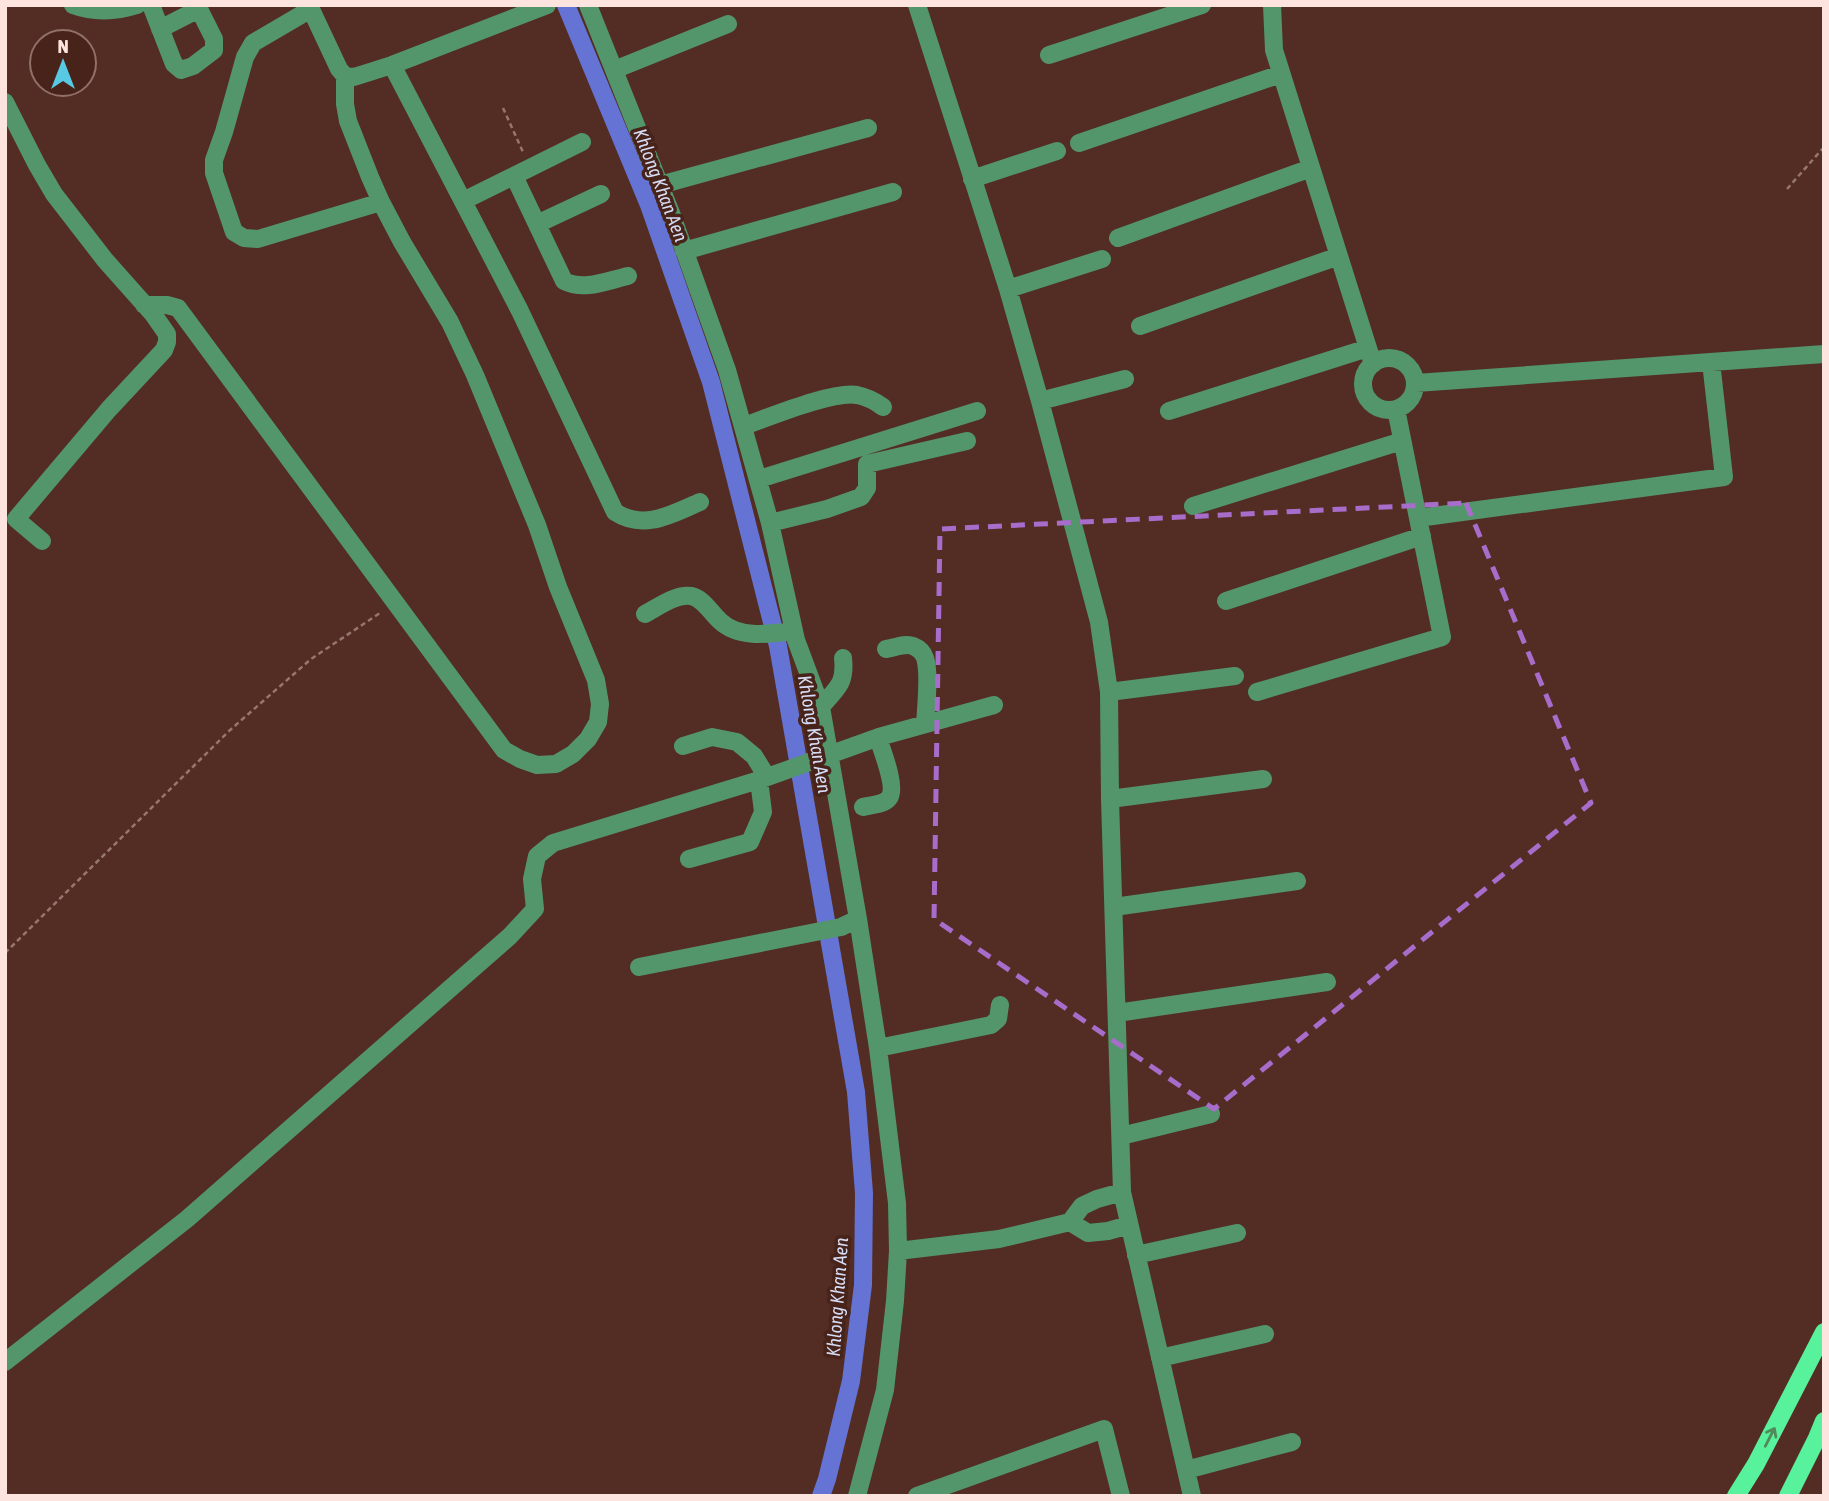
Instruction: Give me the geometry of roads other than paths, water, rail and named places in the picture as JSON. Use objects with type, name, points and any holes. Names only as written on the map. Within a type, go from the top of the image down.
[{"type":"main road","points":[[1736,1496],[1756,1464],[1824,1332]]},
{"type":"main road","points":[[1788,1496],[1824,1422]]},
{"type":"street","points":[[74,5],[101,12],[137,5]]},
{"type":"street","points":[[151,5],[160,29],[174,64],[181,70],[193,66],[214,50],[214,39],[198,7],[160,29]]},
{"type":"street","points":[[588,5],[660,186],[727,370],[770,523],[787,632],[821,707],[878,1048],[897,1203],[895,1301],[885,1390],[862,1495]]},
{"type":"street","points":[[917,5],[1008,289],[1041,401],[1099,622],[1109,692],[1122,1192],[1192,1496]]},
{"type":"street","points":[[1049,55],[1202,5]]},
{"type":"street","points":[[1169,411],[1371,356],[1396,359],[1409,367],[1414,374],[1415,392],[1404,406],[1395,410],[1378,408],[1366,395],[1364,377],[1371,356],[1274,50],[1272,5]]},
{"type":"street","points":[[145,305],[178,307],[504,750],[537,765],[556,764],[573,754],[588,739],[598,722],[600,704],[596,680],[558,587],[537,525],[475,375],[450,322],[381,202],[348,121],[345,76],[339,69],[310,7],[253,43],[244,57],[214,160],[214,173],[234,232],[244,238],[258,239],[381,202]]},
{"type":"street","points":[[345,76],[355,77],[392,65],[541,8]]},
{"type":"street","points":[[614,70],[729,24]]},
{"type":"street","points":[[392,65],[520,312],[615,512],[625,518],[643,522],[665,517],[701,502]]},
{"type":"street","points":[[1079,143],[1282,74]]},
{"type":"street","points":[[5,102],[54,194],[167,334],[164,350],[109,409],[16,519],[42,541]]},
{"type":"street","points":[[660,186],[868,128]]},
{"type":"street","points":[[463,201],[582,142]]},
{"type":"street","points":[[972,179],[1057,151]]},
{"type":"street","points":[[1118,238],[1311,168]]},
{"type":"street","points":[[522,172],[537,224],[564,281],[573,286],[589,286],[628,276]]},
{"type":"street","points":[[684,251],[893,192]]},
{"type":"street","points":[[537,224],[601,194]]},
{"type":"street","points":[[1140,326],[1339,256]]},
{"type":"street","points":[[1008,289],[1102,259]]},
{"type":"street","points":[[1416,383],[1824,354]]},
{"type":"street","points":[[1418,518],[1724,477],[1711,362]]},
{"type":"street","points":[[1041,401],[1125,379]]},
{"type":"street","points":[[744,426],[810,403],[848,394],[871,399],[883,407]]},
{"type":"street","points":[[1257,692],[1442,637],[1395,410]]},
{"type":"street","points":[[759,479],[977,411]]},
{"type":"street","points":[[770,523],[827,509],[861,497],[867,488],[867,464],[967,441]]},
{"type":"street","points":[[1193,506],[1402,441]]},
{"type":"street","points":[[1226,601],[1422,536]]},
{"type":"street","points":[[645,614],[676,598],[687,596],[698,598],[722,623],[736,632],[787,632]]},
{"type":"street","points":[[886,649],[914,646],[925,657],[925,724]]},
{"type":"street","points":[[821,707],[841,684],[845,672],[843,659]]},
{"type":"street","points":[[1109,692],[1236,676]]},
{"type":"street","points":[[5,1362],[187,1219],[510,936],[535,909],[532,879],[537,856],[553,843],[767,777],[878,738],[994,705]]},
{"type":"street","points":[[683,746],[712,737],[737,742],[754,756],[767,777],[763,812],[750,842],[689,859]]},
{"type":"street","points":[[863,807],[882,803],[891,795],[891,780],[878,738]]},
{"type":"street","points":[[1110,799],[1263,779]]},
{"type":"street","points":[[1114,908],[1297,881]]},
{"type":"street","points":[[639,967],[841,927],[858,919]]},
{"type":"street","points":[[1117,1013],[1327,982]]},
{"type":"street","points":[[878,1048],[991,1025],[998,1019],[1000,1005]]},
{"type":"street","points":[[1121,1136],[1211,1114]]},
{"type":"street","points":[[898,1251],[999,1239],[1070,1222],[1082,1206],[1122,1192]]},
{"type":"street","points":[[1070,1222],[1088,1233],[1129,1225]]},
{"type":"street","points":[[1136,1255],[1237,1233]]},
{"type":"street","points":[[1160,1358],[1265,1334]]},
{"type":"street","points":[[917,1496],[944,1492],[1104,1429],[1121,1496]]},
{"type":"street","points":[[1186,1469],[1292,1442]]},
{"type":"waterway","name":"Khlong Khan Aen","points":[[566,5],[649,205],[711,382],[778,646],[856,1092],[864,1193],[863,1285],[851,1381],[821,1496]]}]
